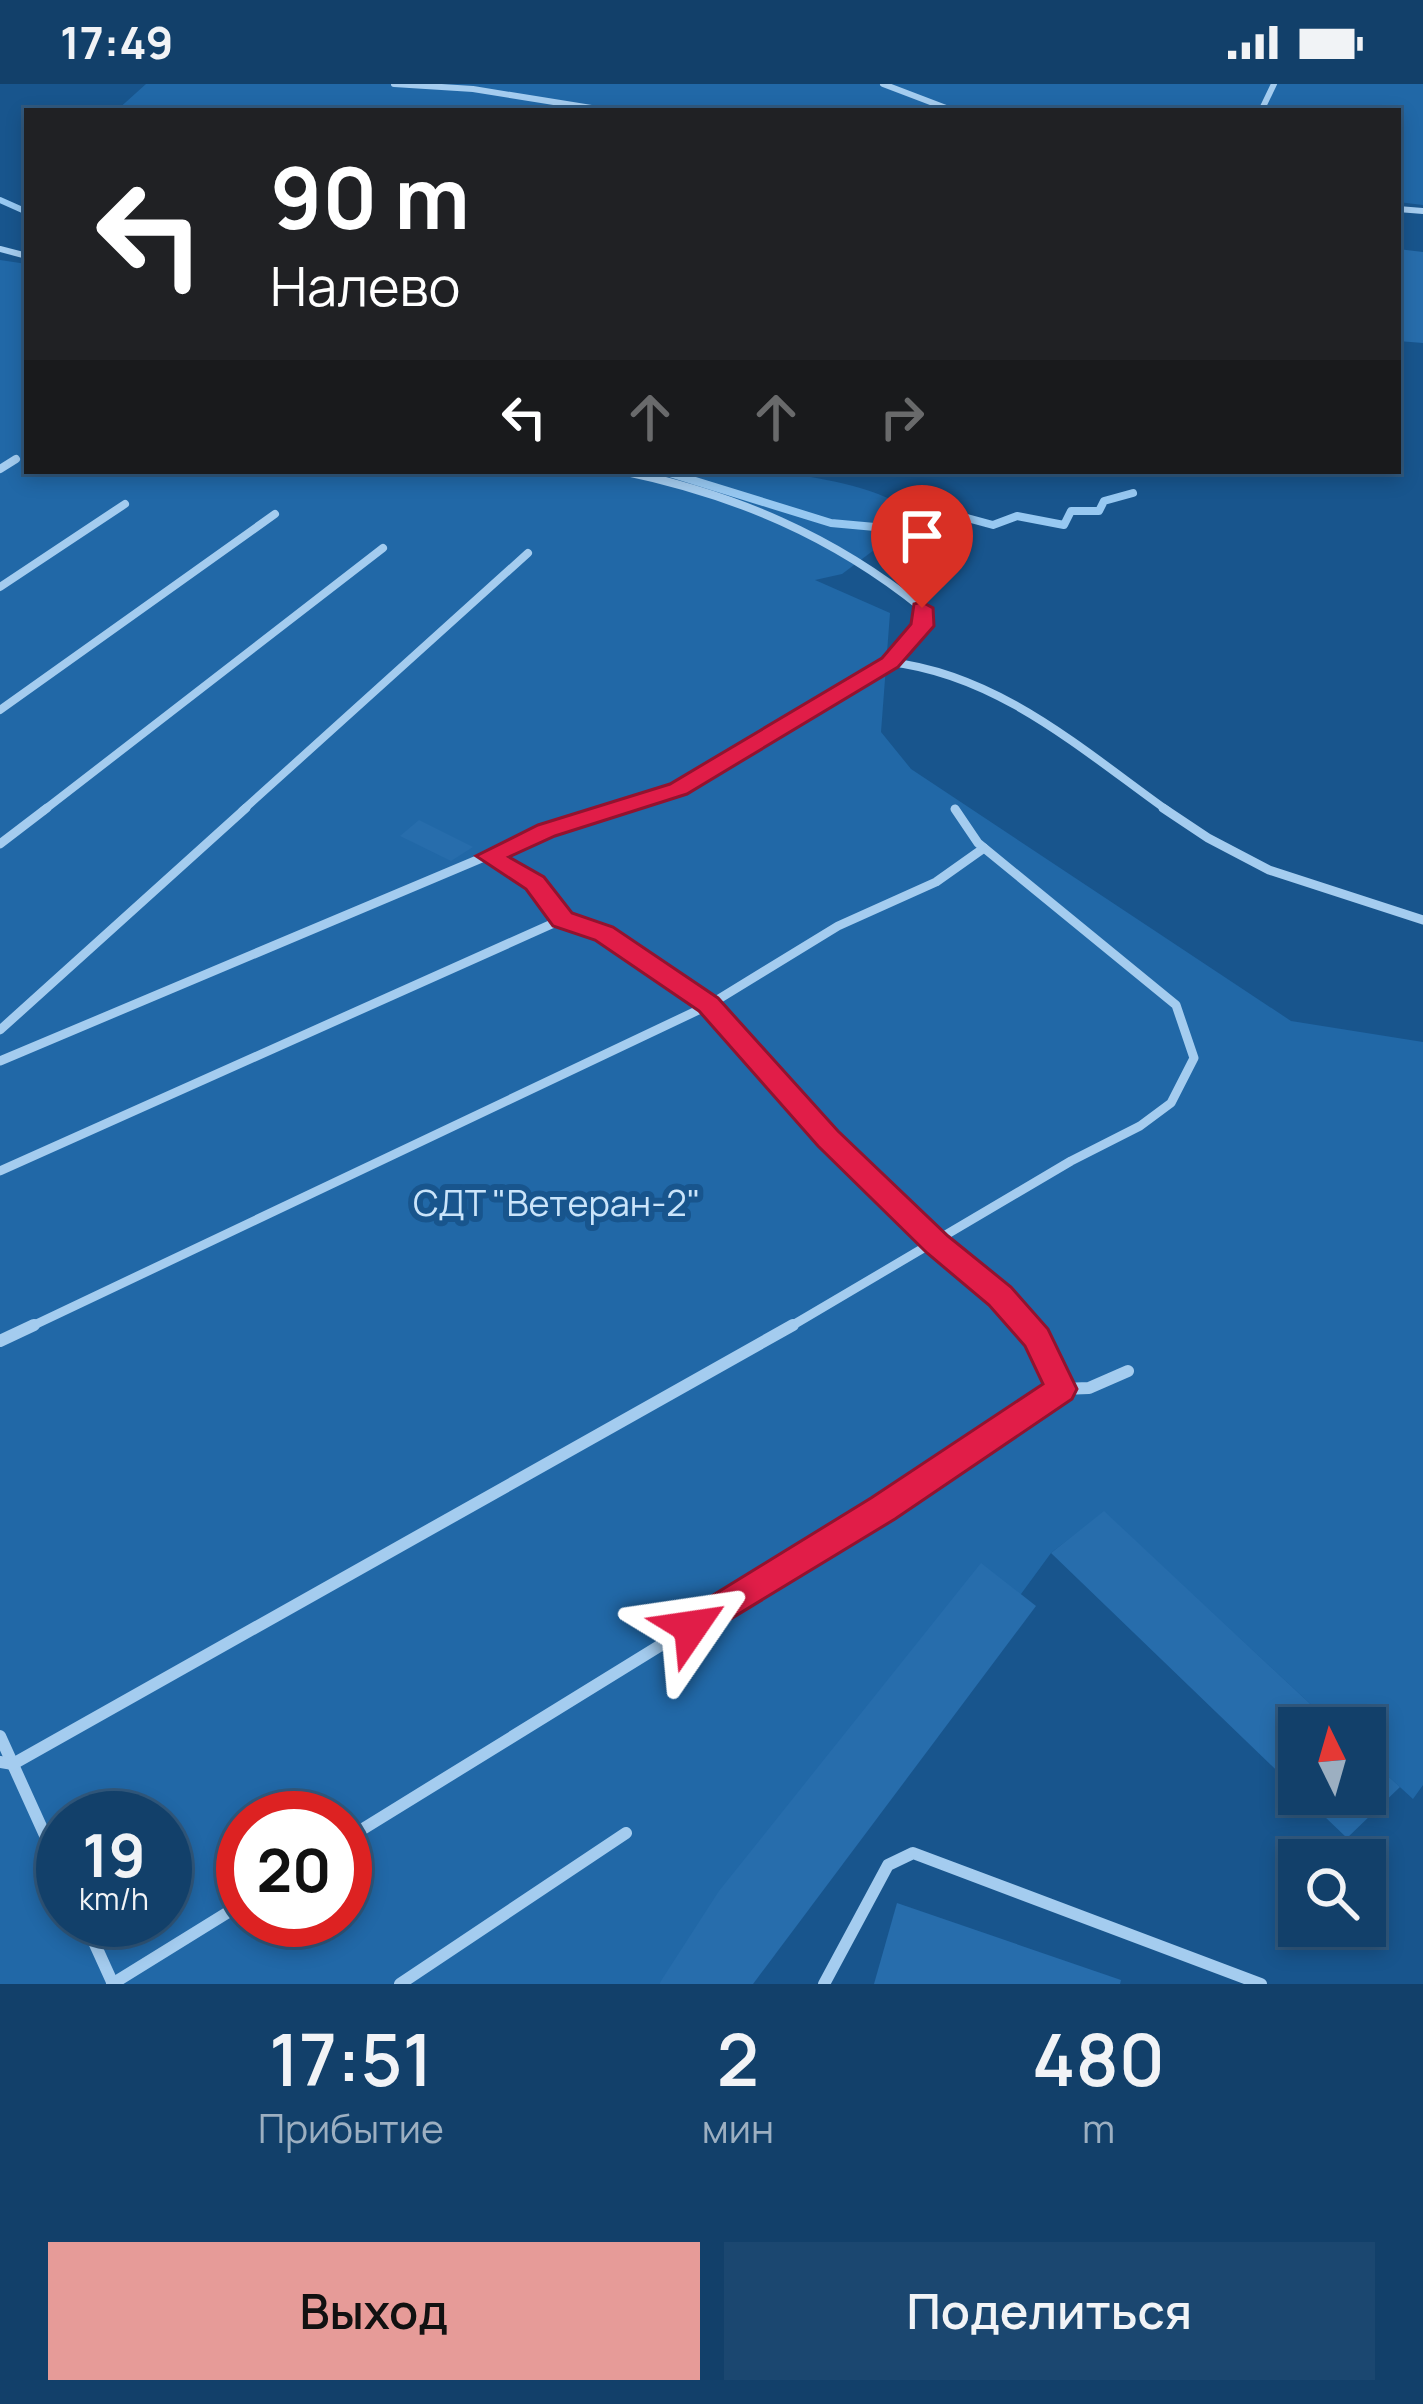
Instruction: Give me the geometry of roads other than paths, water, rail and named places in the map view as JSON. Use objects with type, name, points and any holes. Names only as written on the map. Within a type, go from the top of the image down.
[{"type":"lane","points":[[394,84],[473,89],[576,108]]},
{"type":"lane","points":[[883,84],[946,108]]},
{"type":"lane","points":[[0,469],[16,458]]},
{"type":"lane","points":[[0,1061],[546,831],[679,789],[890,662],[922,626],[922,608],[845,549],[754,508],[676,480],[640,474]]},
{"type":"lane","points":[[0,587],[124,504]]},
{"type":"lane","points":[[0,710],[275,514]]},
{"type":"lane","points":[[0,844],[382,548]]},
{"type":"lane","points":[[0,1030],[528,554]]},
{"type":"lane","points":[[890,662],[921,661],[990,688],[1244,860],[1382,902],[1423,920]]},
{"type":"lane","points":[[6,1763],[937,1244],[1071,1161],[1140,1126],[1171,1103],[1194,1058],[1176,1005],[984,848],[956,809]]},
{"type":"lane","points":[[0,1341],[709,1005],[838,926],[936,883],[984,848]]},
{"type":"lane","points":[[489,856],[535,883],[562,920],[604,933],[709,1005],[828,1139],[937,1244],[1000,1296],[1037,1338],[1061,1389]]},
{"type":"lane","points":[[0,1171],[562,920]]},
{"type":"lane","points":[[372,1823],[883,1508],[1061,1389],[1089,1388],[1128,1371]]},
{"type":"lane","points":[[0,1736],[6,1763],[36,1822]]},
{"type":"lane","points":[[400,1984],[626,1833]]},
{"type":"lane","points":[[824,1984],[888,1865],[913,1853],[1261,1984]]},
{"type":"lane","points":[[95,1947],[112,1984],[216,1920]]},
{"type":"waterway","points":[[0,200],[24,211]]},
{"type":"waterway","points":[[673,474],[831,523],[886,528],[945,512],[993,525],[1017,516],[1064,525],[1071,511],[1099,511],[1104,501],[1133,493]]},
{"type":"park label","name":"СДТ \"Ветеран-2\"","points":[[557,1202]]}]
